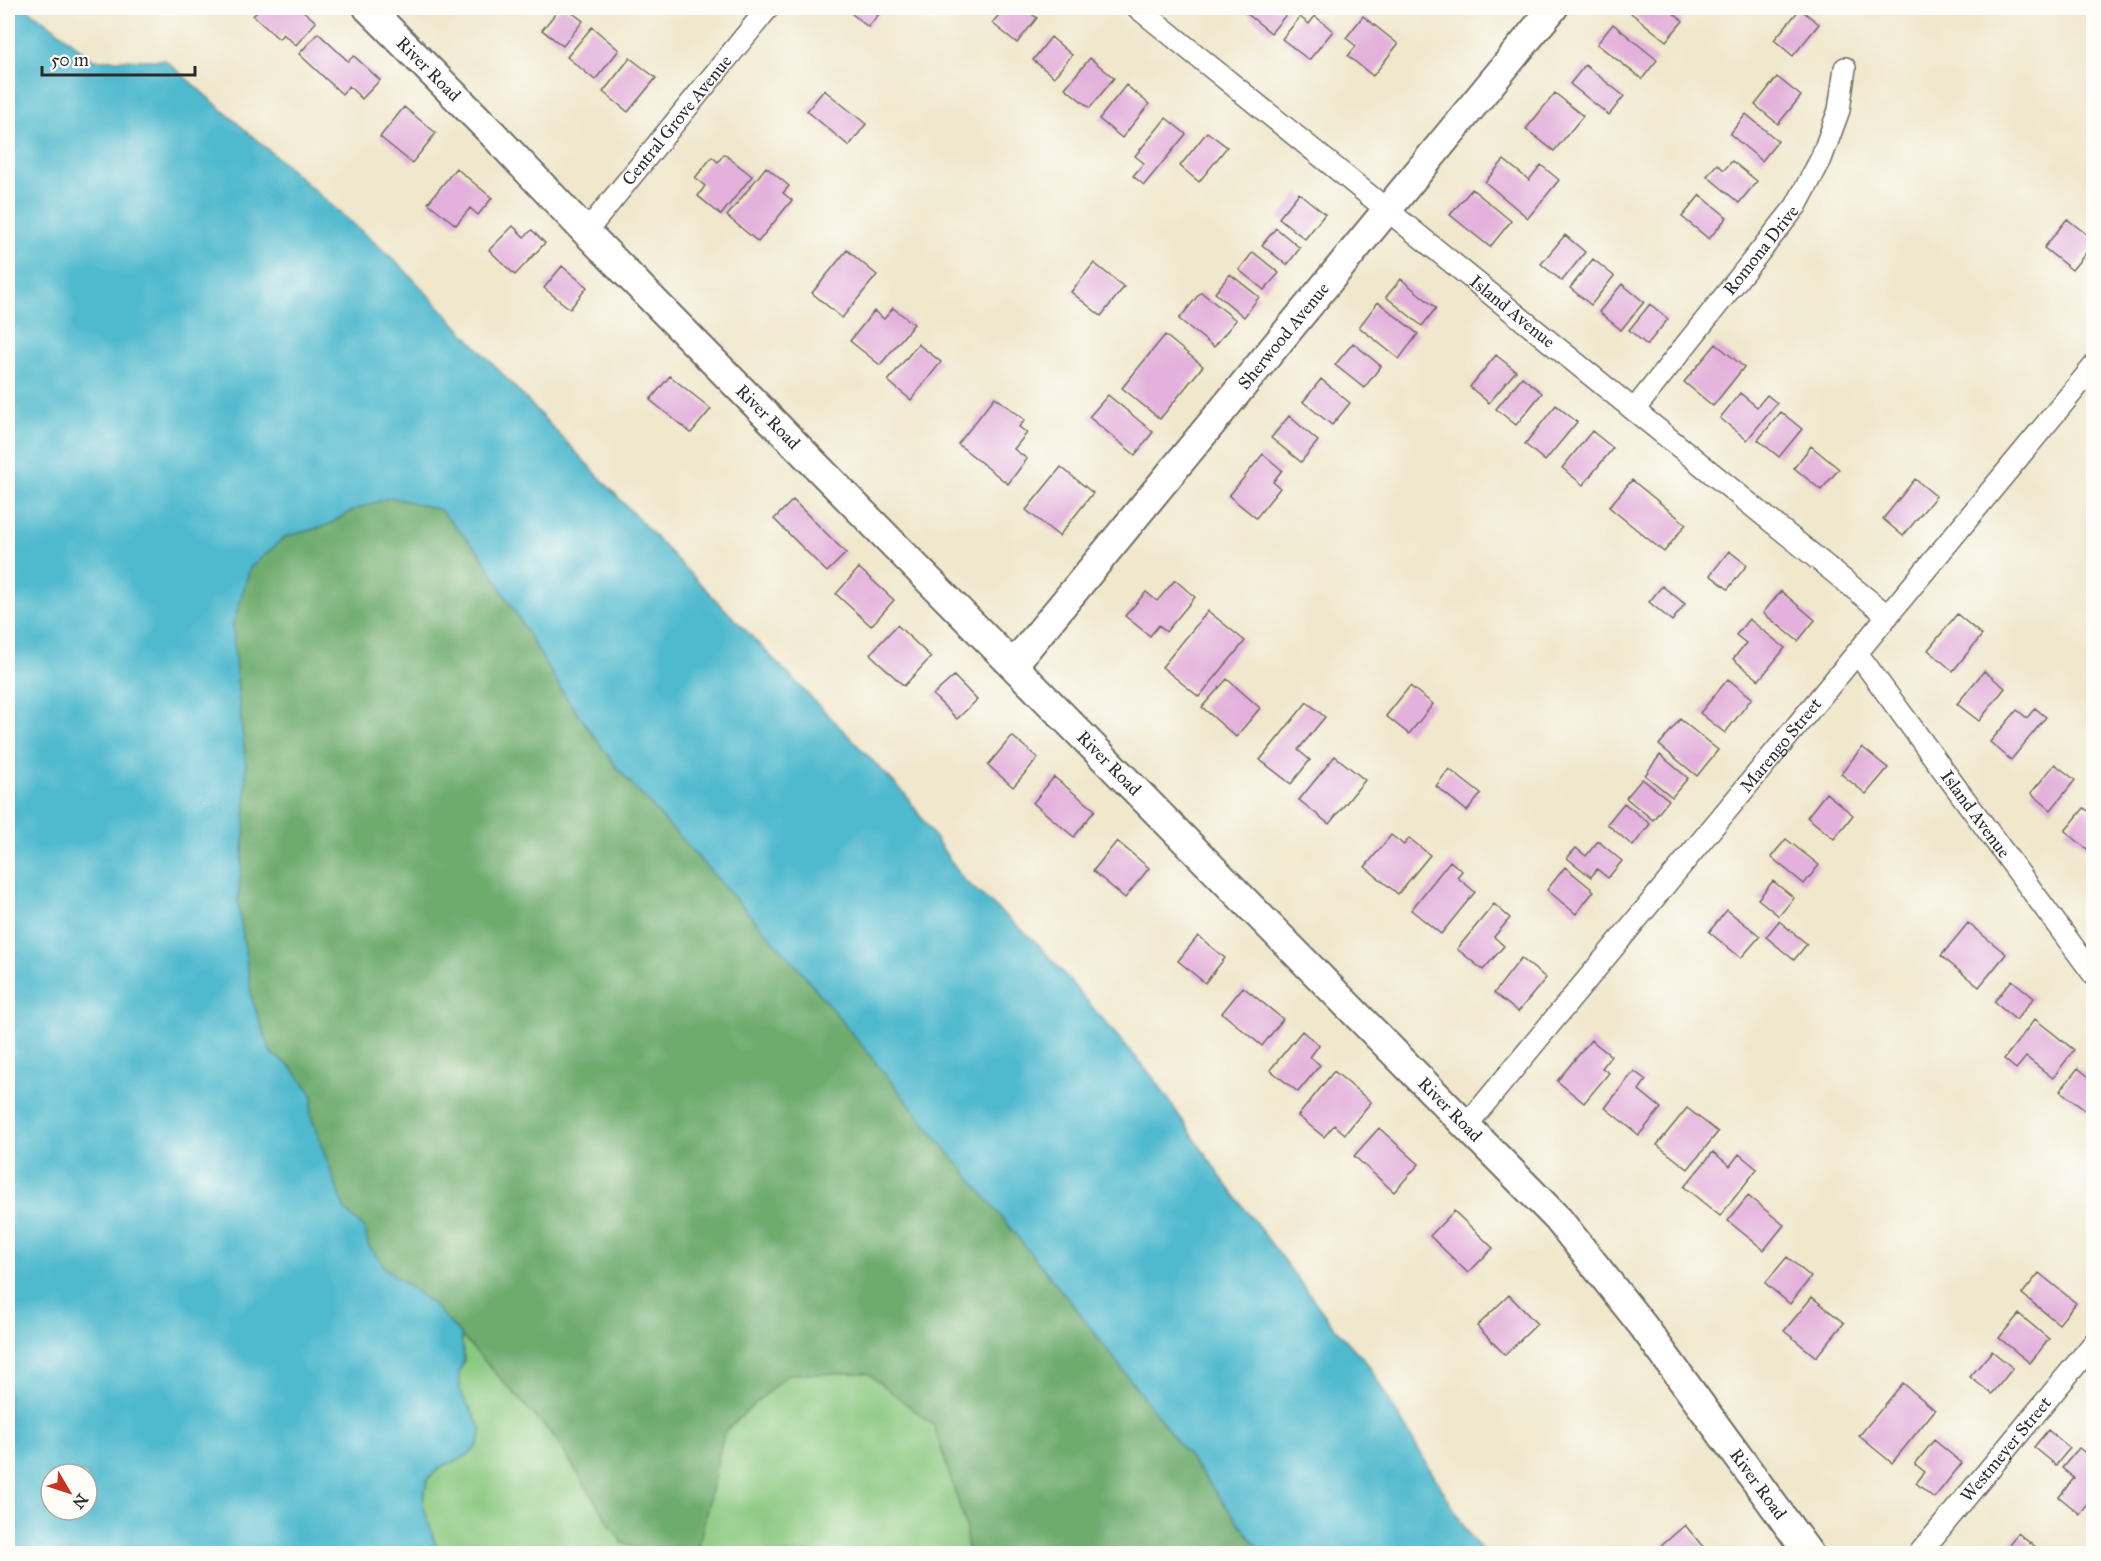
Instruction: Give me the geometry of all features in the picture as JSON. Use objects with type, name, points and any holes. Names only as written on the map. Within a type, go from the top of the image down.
[{"type":"street","name":"River Road","points":[[368,8],[1558,1219],[1611,1286],[1809,1554]]},
{"type":"street","name":"Central Grove Avenue","points":[[586,232],[768,8]]},
{"type":"street","name":"Island Avenue","points":[[1138,8],[1888,616]]},
{"type":"street","name":"Sherwood Avenue","points":[[1013,665],[1553,8]]},
{"type":"street","name":"Romona Drive","points":[[1634,410],[1796,206],[1821,159],[1839,110],[1845,68]]},
{"type":"street","name":"Marengo Street","points":[[1466,1126],[2094,366]]},
{"type":"street","name":"Island Avenue","points":[[1857,653],[2094,975]]},
{"type":"street","name":"Westmeyer Street","points":[[1919,1554],[2094,1344]]},
{"type":"green space","points":[[391,497],[440,509],[480,553],[565,696],[618,769],[802,972],[1077,1310],[1262,1553],[968,1553],[965,1523],[934,1426],[868,1373],[788,1374],[724,1432],[697,1553],[656,1553],[622,1543],[556,1439],[433,1305],[386,1269],[368,1245],[365,1229],[345,1210],[310,1114],[313,1095],[291,1067],[271,1053],[252,999],[238,902],[245,831],[246,766],[233,625],[250,568],[285,537],[328,525],[351,511]]},
{"type":"green space","points":[[461,1335],[556,1439],[622,1543],[656,1553],[438,1553],[423,1504],[427,1480],[441,1467],[468,1455],[478,1445],[482,1430],[460,1391],[459,1372],[464,1360]]},
{"type":"green space","points":[[868,1373],[934,1426],[965,1523],[968,1553],[697,1554],[724,1432],[788,1374]]},
{"type":"water","points":[[8,8],[25,8],[47,22],[93,60],[165,60],[400,265],[678,561],[905,794],[963,879],[1038,944],[1155,1080],[1220,1176],[1334,1327],[1367,1363],[1469,1535],[1484,1553],[1262,1553],[1077,1310],[802,972],[618,769],[565,696],[480,553],[440,510],[391,497],[351,511],[328,525],[285,537],[250,568],[233,625],[246,766],[245,831],[238,902],[252,999],[271,1053],[291,1067],[313,1095],[310,1114],[345,1210],[365,1229],[368,1245],[386,1269],[433,1305],[461,1335],[464,1360],[459,1372],[460,1391],[482,1430],[478,1445],[468,1455],[441,1467],[427,1480],[423,1504],[438,1553],[8,1553]]},
{"type":"building","points":[[261,8],[300,8],[316,22],[296,45],[283,34],[279,39],[253,16]]},
{"type":"building","points":[[560,8],[566,8],[583,21],[563,46],[542,30]]},
{"type":"building","points":[[845,8],[884,8],[868,27]]},
{"type":"building","points":[[1005,8],[1024,8],[1037,18],[1017,43],[992,23]]},
{"type":"building","points":[[1240,8],[1284,8],[1289,11],[1271,33]]},
{"type":"building","points":[[1635,8],[1667,8],[1683,21],[1666,41],[1631,13]]},
{"type":"building","points":[[1800,9],[1819,24],[1793,56],[1774,40]]},
{"type":"building","points":[[1315,16],[1333,31],[1309,60],[1282,39],[1300,17],[1309,24]]},
{"type":"building","points":[[1363,16],[1398,44],[1373,76],[1348,56],[1356,46],[1346,38]]},
{"type":"building","points":[[1613,24],[1657,60],[1642,79],[1597,44]]},
{"type":"building","points":[[592,27],[619,50],[595,80],[567,57]]},
{"type":"building","points":[[318,33],[348,61],[354,56],[380,80],[362,99],[349,86],[342,94],[299,54]]},
{"type":"building","points":[[1051,37],[1072,55],[1054,77],[1033,60]]},
{"type":"building","points":[[630,58],[656,78],[628,112],[603,92]]},
{"type":"building","points":[[1090,58],[1114,78],[1090,108],[1065,88]]},
{"type":"building","points":[[1585,65],[1624,96],[1609,115],[1570,84]]},
{"type":"building","points":[[1777,77],[1801,96],[1778,124],[1755,105]]},
{"type":"building","points":[[1126,85],[1149,104],[1122,138],[1099,119]]},
{"type":"building","points":[[824,90],[866,124],[849,146],[807,111]]},
{"type":"building","points":[[1555,93],[1583,116],[1554,151],[1526,129]]},
{"type":"building","points":[[404,107],[436,133],[412,163],[380,137]]},
{"type":"building","points":[[1746,114],[1778,141],[1762,161],[1730,134]]},
{"type":"building","points":[[1166,118],[1186,134],[1144,185],[1133,176],[1144,163],[1135,156]]},
{"type":"building","points":[[1207,132],[1227,147],[1199,182],[1180,166]]},
{"type":"building","points":[[724,154],[752,176],[721,215],[698,196],[705,186],[695,178],[712,157],[718,162]]},
{"type":"building","points":[[1504,160],[1529,180],[1541,165],[1559,180],[1528,218],[1485,182]]},
{"type":"building","points":[[1732,161],[1757,181],[1739,203],[1707,176],[1717,164],[1724,170]]},
{"type":"building","points":[[766,167],[789,186],[783,193],[792,200],[758,242],[727,216]]},
{"type":"building","points":[[456,168],[492,198],[478,215],[470,208],[456,225],[428,203]]},
{"type":"building","points":[[1472,189],[1511,221],[1490,247],[1450,215]]},
{"type":"building","points":[[1299,193],[1325,214],[1305,239],[1279,218]]},
{"type":"building","points":[[1700,195],[1727,217],[1709,239],[1682,217]]},
{"type":"building","points":[[2067,219],[2094,240],[2072,270],[2044,248]]},
{"type":"building","points":[[513,226],[524,237],[532,230],[545,243],[515,275],[489,250]]},
{"type":"building","points":[[1276,228],[1300,248],[1287,265],[1262,245]]},
{"type":"building","points":[[1565,235],[1585,252],[1562,281],[1541,264]]},
{"type":"building","points":[[847,250],[877,275],[842,318],[812,293]]},
{"type":"building","points":[[1253,252],[1279,273],[1264,290],[1239,270]]},
{"type":"building","points":[[1593,259],[1614,276],[1591,305],[1570,288]]},
{"type":"building","points":[[1094,263],[1124,287],[1101,316],[1071,292]]},
{"type":"building","points":[[562,266],[587,287],[570,309],[544,288]]},
{"type":"building","points":[[1230,274],[1259,297],[1244,317],[1215,293]]},
{"type":"building","points":[[1401,279],[1436,308],[1422,326],[1386,297]]},
{"type":"building","points":[[1622,284],[1644,302],[1621,330],[1599,312]]},
{"type":"building","points":[[1201,292],[1236,320],[1214,347],[1179,319]]},
{"type":"building","points":[[1378,302],[1418,334],[1399,359],[1359,327]]},
{"type":"building","points":[[1650,304],[1668,319],[1647,345],[1629,330]]},
{"type":"building","points":[[893,308],[914,324],[880,365],[850,341],[874,311],[884,319]]},
{"type":"building","points":[[1165,335],[1203,366],[1160,419],[1122,388]]},
{"type":"building","points":[[1353,343],[1381,366],[1364,388],[1335,365]]},
{"type":"building","points":[[918,344],[941,362],[911,400],[888,381]]},
{"type":"building","points":[[1716,344],[1744,367],[1713,406],[1684,382]]},
{"type":"building","points":[[1496,355],[1516,371],[1489,403],[1470,387]]},
{"type":"building","points":[[670,376],[711,409],[691,433],[650,400]]},
{"type":"building","points":[[1522,377],[1542,393],[1516,425],[1496,409]]},
{"type":"building","points":[[1321,379],[1350,403],[1332,425],[1303,402]]},
{"type":"building","points":[[1740,393],[1757,407],[1767,395],[1777,403],[1747,440],[1720,418]]},
{"type":"building","points":[[1108,395],[1153,432],[1135,455],[1089,417]]},
{"type":"building","points":[[995,397],[1025,420],[1019,427],[1027,433],[1014,449],[1027,459],[1008,484],[958,444]]},
{"type":"building","points":[[1556,405],[1577,422],[1545,461],[1525,444]]},
{"type":"building","points":[[1781,412],[1802,429],[1779,457],[1758,440]]},
{"type":"building","points":[[1289,416],[1318,441],[1301,462],[1271,438]]},
{"type":"building","points":[[1592,431],[1613,448],[1583,485],[1562,468]]},
{"type":"building","points":[[1811,446],[1839,469],[1821,490],[1794,468]]},
{"type":"building","points":[[1263,454],[1282,470],[1273,482],[1280,488],[1256,518],[1229,496]]},
{"type":"building","points":[[1061,467],[1093,493],[1059,536],[1026,510]]},
{"type":"building","points":[[1915,479],[1936,496],[1903,536],[1883,519]]},
{"type":"building","points":[[1632,480],[1686,524],[1664,552],[1609,507]]},
{"type":"building","points":[[793,500],[846,553],[827,572],[774,519]]},
{"type":"building","points":[[1729,551],[1747,565],[1728,589],[1710,575]]},
{"type":"building","points":[[859,568],[894,600],[871,626],[836,594]]},
{"type":"building","points":[[1175,580],[1195,597],[1166,632],[1159,625],[1150,636],[1125,616],[1146,592],[1157,601]]},
{"type":"building","points":[[1662,586],[1685,604],[1672,621],[1649,602]]},
{"type":"building","points":[[1781,591],[1815,620],[1798,641],[1763,613]]},
{"type":"building","points":[[1208,611],[1245,641],[1199,697],[1162,667]]},
{"type":"building","points":[[1957,614],[1982,635],[1953,671],[1928,650]]},
{"type":"building","points":[[1749,619],[1785,648],[1759,680],[1733,659],[1746,643],[1736,635]]},
{"type":"building","points":[[897,625],[931,657],[904,686],[870,654]]},
{"type":"building","points":[[1984,671],[2005,688],[1979,721],[1957,704]]},
{"type":"building","points":[[954,676],[977,700],[957,719],[933,695]]},
{"type":"building","points":[[1227,679],[1260,708],[1236,737],[1202,707]]},
{"type":"building","points":[[1728,679],[1752,698],[1725,733],[1700,713]]},
{"type":"building","points":[[1410,686],[1433,704],[1409,734],[1386,716]]},
{"type":"building","points":[[1307,702],[1325,717],[1298,750],[1310,760],[1291,784],[1260,760]]},
{"type":"building","points":[[2035,708],[2046,717],[2011,760],[1990,742],[2017,710],[2027,718]]},
{"type":"building","points":[[1680,719],[1718,750],[1697,776],[1659,745]]},
{"type":"building","points":[[1012,736],[1038,758],[1013,787],[988,765]]},
{"type":"building","points":[[1862,747],[1888,768],[1866,794],[1841,774]]},
{"type":"building","points":[[1660,755],[1688,778],[1672,797],[1645,775]]},
{"type":"building","points":[[1335,756],[1365,780],[1329,824],[1299,800]]},
{"type":"building","points":[[2055,764],[2075,780],[2051,810],[2031,793]]},
{"type":"building","points":[[1449,769],[1481,794],[1467,811],[1436,786]]},
{"type":"building","points":[[1054,777],[1095,810],[1074,837],[1033,803]]},
{"type":"building","points":[[1642,779],[1669,800],[1653,820],[1626,798]]},
{"type":"building","points":[[1826,793],[1853,815],[1834,839],[1807,817]]},
{"type":"building","points":[[1624,803],[1650,824],[1633,846],[1607,824]]},
{"type":"building","points":[[2084,808],[2094,815],[2094,840],[2087,849],[2065,831]]},
{"type":"building","points":[[1391,835],[1404,845],[1409,838],[1430,855],[1398,894],[1365,867]]},
{"type":"building","points":[[1786,839],[1819,865],[1804,884],[1771,857]]},
{"type":"building","points":[[1117,841],[1149,868],[1125,898],[1093,871]]},
{"type":"building","points":[[1598,841],[1622,861],[1608,878],[1597,869],[1591,877],[1567,858],[1576,848],[1586,856]]},
{"type":"building","points":[[1450,861],[1462,871],[1457,877],[1475,892],[1441,934],[1411,910]]},
{"type":"building","points":[[1565,867],[1594,891],[1576,914],[1547,890]]},
{"type":"building","points":[[1773,881],[1794,898],[1779,916],[1758,899]]},
{"type":"building","points":[[1494,904],[1510,918],[1494,937],[1504,946],[1483,970],[1457,949]]},
{"type":"building","points":[[1727,910],[1760,936],[1741,958],[1709,932]]},
{"type":"building","points":[[1779,921],[1807,944],[1794,960],[1766,937]]},
{"type":"building","points":[[1968,923],[2006,954],[1979,987],[1941,956]]},
{"type":"building","points":[[1198,936],[1225,958],[1205,983],[1178,961]]},
{"type":"building","points":[[1521,958],[1546,978],[1518,1012],[1494,993]]},
{"type":"building","points":[[2012,980],[2034,998],[2016,1020],[1994,1002]]},
{"type":"building","points":[[1243,987],[1283,1019],[1262,1046],[1222,1013]]},
{"type":"building","points":[[2035,1019],[2074,1050],[2053,1078],[2026,1057],[2016,1069],[2004,1059]]},
{"type":"building","points":[[1302,1031],[1319,1045],[1310,1057],[1320,1065],[1298,1092],[1270,1070]]},
{"type":"building","points":[[1591,1040],[1611,1056],[1602,1068],[1609,1073],[1584,1103],[1557,1081]]},
{"type":"building","points":[[2078,1068],[2094,1081],[2094,1102],[2086,1111],[2060,1091]]},
{"type":"building","points":[[1334,1071],[1371,1102],[1345,1134],[1334,1125],[1324,1137],[1298,1116]]},
{"type":"building","points":[[1634,1071],[1646,1080],[1639,1090],[1661,1108],[1639,1135],[1605,1108]]},
{"type":"building","points":[[1687,1108],[1718,1132],[1688,1169],[1657,1145]]},
{"type":"building","points":[[1379,1128],[1419,1164],[1394,1192],[1354,1156]]},
{"type":"building","points":[[1713,1152],[1730,1166],[1739,1154],[1757,1169],[1720,1216],[1684,1187]]},
{"type":"building","points":[[1748,1196],[1784,1225],[1764,1250],[1728,1221]]},
{"type":"building","points":[[1454,1211],[1493,1248],[1468,1273],[1430,1236]]},
{"type":"building","points":[[1787,1257],[1811,1277],[1790,1304],[1765,1283]]},
{"type":"building","points":[[2039,1273],[2076,1303],[2059,1324],[2022,1294]]},
{"type":"building","points":[[1509,1295],[1537,1324],[1505,1355],[1477,1326]]},
{"type":"building","points":[[1812,1297],[1844,1323],[1816,1357],[1784,1331]]},
{"type":"building","points":[[2019,1314],[2049,1339],[2030,1363],[1999,1338]]},
{"type":"building","points":[[1992,1351],[2013,1368],[1992,1394],[1970,1377]]},
{"type":"building","points":[[1903,1383],[1935,1410],[1892,1463],[1859,1436]]},
{"type":"building","points":[[2048,1430],[2070,1448],[2056,1465],[2034,1447]]},
{"type":"building","points":[[1934,1440],[1962,1463],[1934,1498],[1916,1483],[1925,1472],[1915,1464]]},
{"type":"building","points":[[2079,1448],[2094,1460],[2094,1498],[2080,1514],[2059,1497],[2074,1478],[2062,1468]]},
{"type":"building","points":[[1685,1525],[1709,1554],[1652,1554]]},
{"type":"building","points":[[2018,1533],[2043,1554],[2001,1554]]}]
